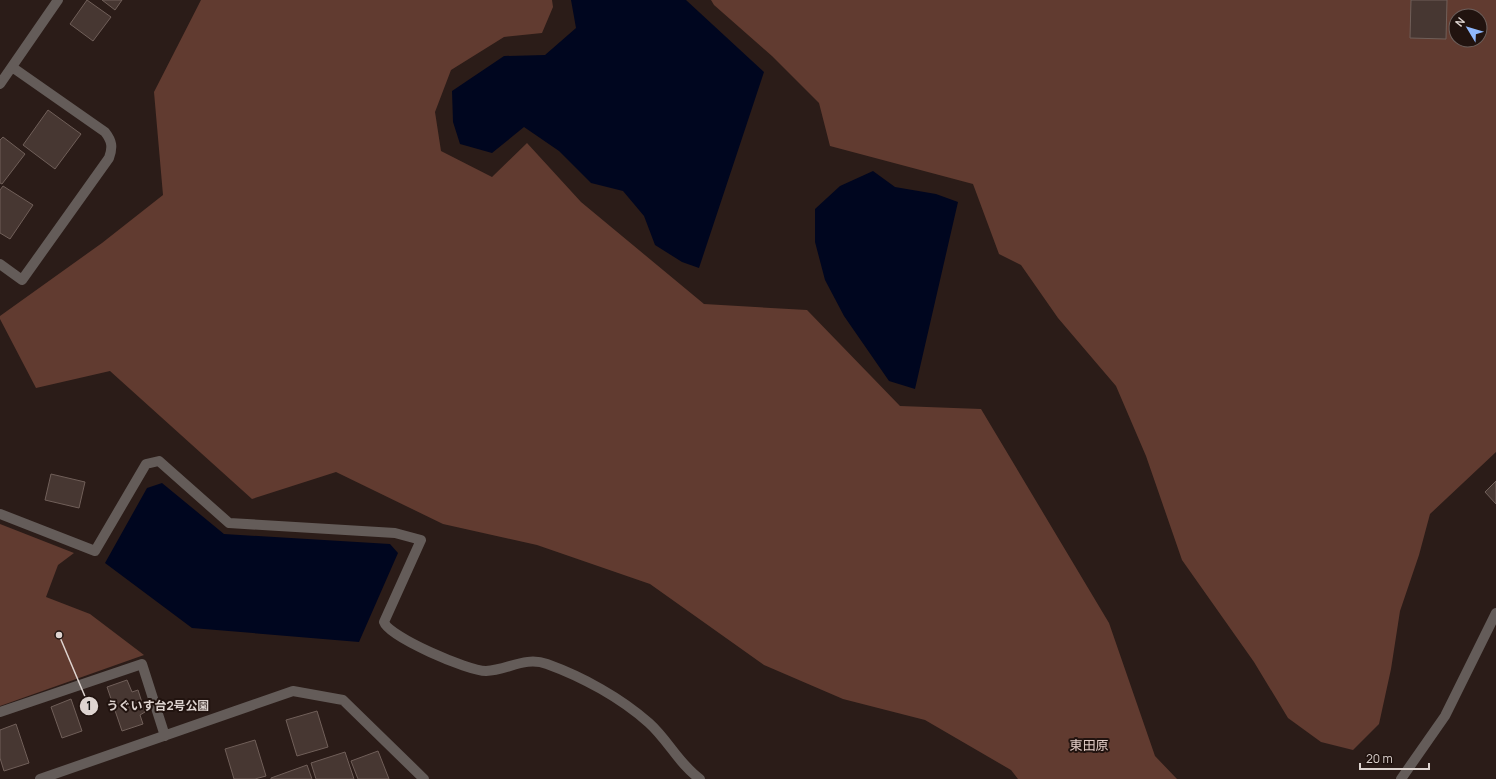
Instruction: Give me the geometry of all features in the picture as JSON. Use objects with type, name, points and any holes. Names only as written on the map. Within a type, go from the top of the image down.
[{"type":"street","points":[[0,84],[58,0]]},
{"type":"street","points":[[0,264],[22,280],[109,158],[112,149],[110,139],[105,132],[12,67]]},
{"type":"street","points":[[0,514],[95,551],[146,464],[159,461],[229,523],[394,533],[421,540],[384,622],[386,627],[400,637],[467,668],[487,671],[518,662],[536,661],[571,675],[612,696],[649,723],[686,766],[700,779]]},
{"type":"street","points":[[1401,779],[1445,716],[1496,613]]},
{"type":"street","points":[[0,712],[142,664],[165,736]]},
{"type":"street","points":[[40,779],[293,691],[343,700],[424,779]]},
{"type":"shaded area","points":[[201,0],[552,0],[553,7],[542,33],[504,37],[451,70],[435,112],[441,151],[492,177],[527,143],[581,202],[704,304],[807,310],[900,406],[981,409],[1109,623],[1155,756],[1177,779],[1018,779],[1011,770],[925,720],[843,699],[764,665],[650,584],[537,545],[443,524],[336,472],[252,499],[110,371],[36,388],[0,319],[0,316],[102,243],[163,195],[154,92]]},
{"type":"shaded area","points":[[711,0],[1496,0],[1496,452],[1430,514],[1419,555],[1400,611],[1391,669],[1379,724],[1353,750],[1321,742],[1288,718],[1254,662],[1182,560],[1146,456],[1116,386],[1058,318],[1021,265],[999,254],[973,184],[830,146],[819,103],[772,56],[714,5]]},
{"type":"shaded area","points":[[0,524],[74,553],[58,565],[46,597],[90,614],[144,655],[0,706]]},
{"type":"water","points":[[571,0],[686,0],[764,72],[699,268],[682,262],[655,245],[644,216],[623,191],[591,183],[559,151],[524,127],[492,153],[460,144],[453,122],[452,91],[504,56],[545,55],[576,28]]},
{"type":"water","points":[[873,171],[895,187],[936,194],[958,202],[915,389],[889,381],[844,316],[825,280],[815,242],[815,209],[840,186]]},
{"type":"water","points":[[162,483],[224,534],[390,544],[398,553],[359,642],[192,628],[105,563],[147,488]]},
{"type":"building","points":[[87,0],[111,17],[93,41],[70,24]]},
{"type":"building","points":[[102,0],[122,0],[115,10]]},
{"type":"building","points":[[1411,0],[1447,0],[1446,39],[1410,38]]},
{"type":"building","points":[[48,110],[81,134],[55,169],[23,145]]},
{"type":"building","points":[[3,137],[25,154],[2,184],[0,183],[0,140]]},
{"type":"building","points":[[3,186],[33,205],[10,239],[0,233],[0,190]]},
{"type":"building","points":[[51,474],[85,482],[79,508],[45,500]]},
{"type":"building","points":[[1496,481],[1496,504],[1485,492]]},
{"type":"building","points":[[127,680],[132,692],[138,690],[145,712],[140,715],[143,724],[122,731],[107,687]]},
{"type":"building","points":[[71,699],[82,731],[62,738],[51,707]]},
{"type":"building","points":[[317,711],[328,747],[297,756],[286,720]]},
{"type":"building","points":[[16,724],[29,763],[4,771],[0,758],[0,730]]},
{"type":"building","points":[[255,740],[266,776],[255,779],[234,779],[225,749]]},
{"type":"building","points":[[378,751],[389,779],[358,779],[351,761]]},
{"type":"building","points":[[345,752],[354,779],[316,779],[311,763]]},
{"type":"building","points":[[307,765],[312,779],[271,779],[271,778]]},
{"type":"place","name":"うぐいす台2号公園","points":[[59,635]]},
{"type":"district","name":"東田原","points":[[1089,745]]}]
